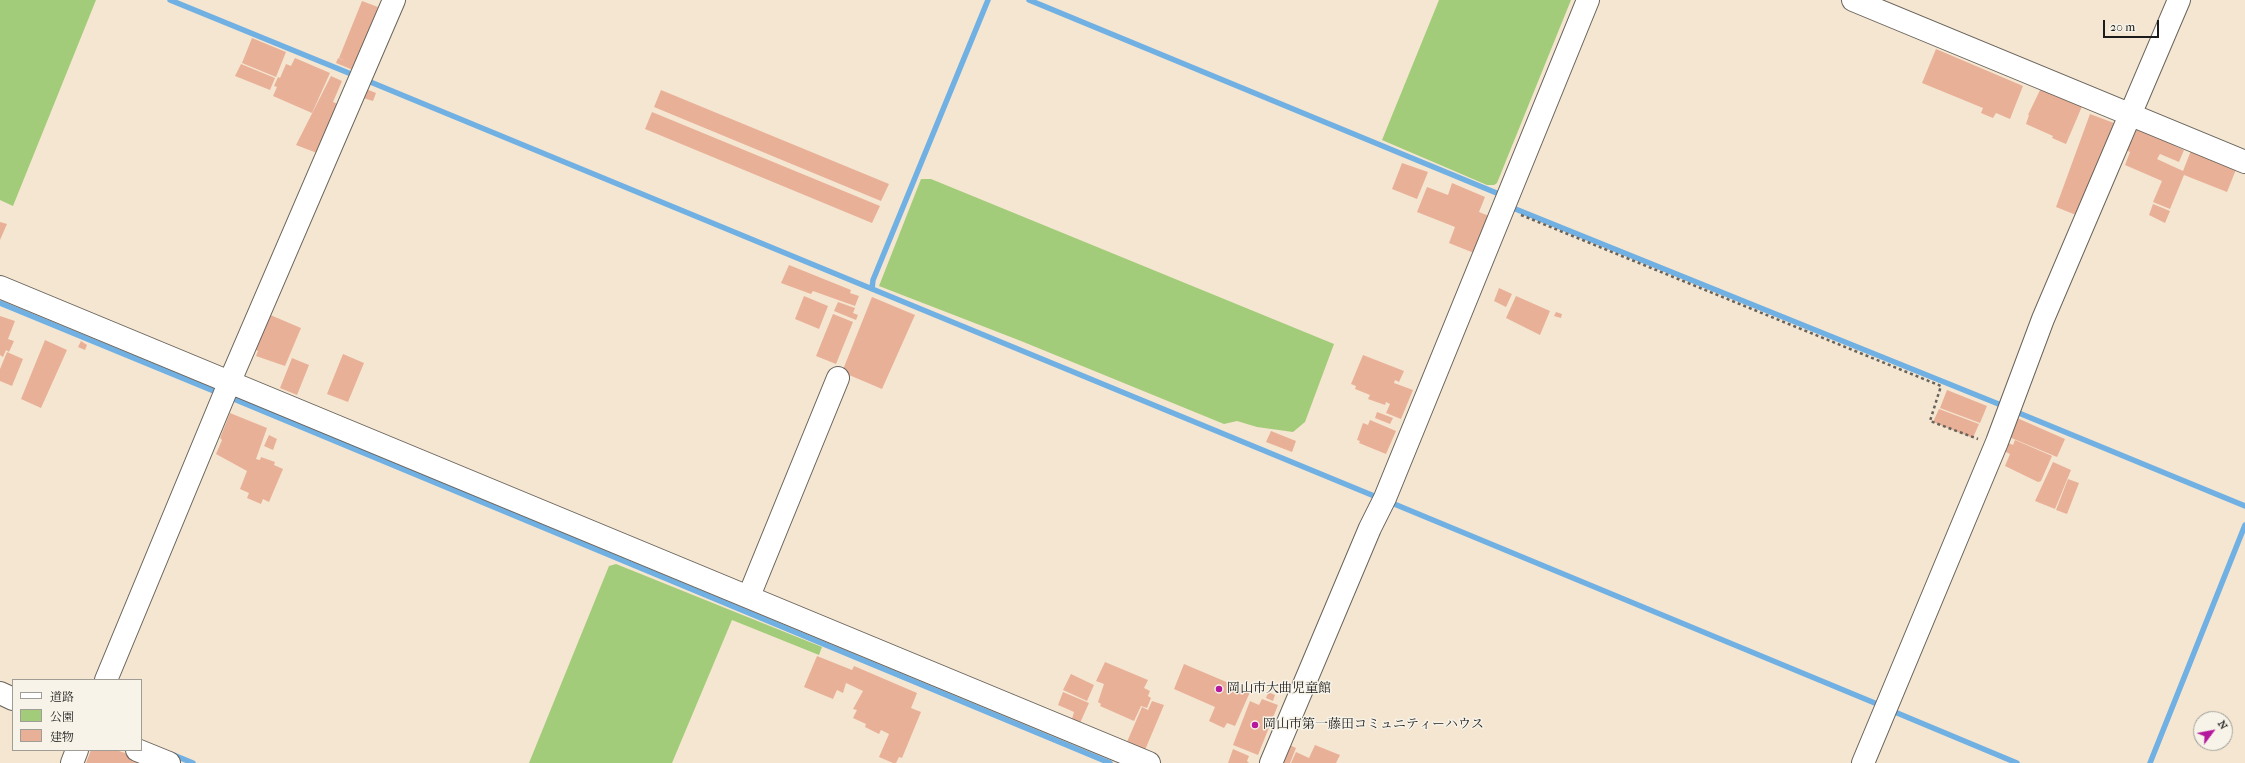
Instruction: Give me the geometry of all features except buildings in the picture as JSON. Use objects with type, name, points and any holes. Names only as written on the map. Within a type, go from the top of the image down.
[{"type":"street","points":[[106,679],[226,391],[394,0]]},
{"type":"street","points":[[1271,763],[1370,528],[1383,501],[1588,0]]},
{"type":"street","points":[[1853,0],[2127,109],[2245,162]]},
{"type":"street","points":[[1863,763],[1887,708],[2009,409],[2043,319],[2127,109],[2179,0]]},
{"type":"street","points":[[0,287],[226,391],[748,596],[1149,763]]},
{"type":"street","points":[[748,596],[838,378]]},
{"type":"street","points":[[0,693],[12,699]]},
{"type":"street","points":[[72,763],[77,751]]},
{"type":"street","points":[[139,751],[169,763]]},
{"type":"path","points":[[1505,206],[1530,219],[1941,386],[1930,421],[1977,439],[1984,437]]},
{"type":"green space","points":[[0,0],[96,0],[13,206],[0,200]]},
{"type":"green space","points":[[1439,0],[1571,0],[1497,183],[1494,185],[1487,185],[1382,140]]},
{"type":"green space","points":[[921,179],[931,179],[1334,344],[1305,422],[1293,432],[1257,427],[1237,421],[1224,424],[1021,341],[879,286]]},
{"type":"green space","points":[[616,564],[822,647],[819,655],[732,620],[672,763],[529,763],[609,566]]},
{"type":"waterway","points":[[170,0],[356,76]]},
{"type":"waterway","points":[[872,289],[873,280],[988,0]]},
{"type":"waterway","points":[[1029,0],[1499,194]]},
{"type":"waterway","points":[[368,81],[1379,498]]},
{"type":"waterway","points":[[1508,206],[2006,407]]},
{"type":"waterway","points":[[0,303],[221,394]]},
{"type":"waterway","points":[[229,397],[1110,763]]},
{"type":"waterway","points":[[2014,411],[2245,506]]},
{"type":"waterway","points":[[1387,501],[1882,706]]},
{"type":"waterway","points":[[2150,763],[2245,525]]},
{"type":"waterway","points":[[1890,710],[2017,763]]},
{"type":"waterway","points":[[171,754],[193,763]]},
{"type":"place","name":"岡山市大曲児童館","points":[[1219,689]]},
{"type":"place","name":"岡山市第一藤田コミュニティーハウス","points":[[1255,725]]}]
